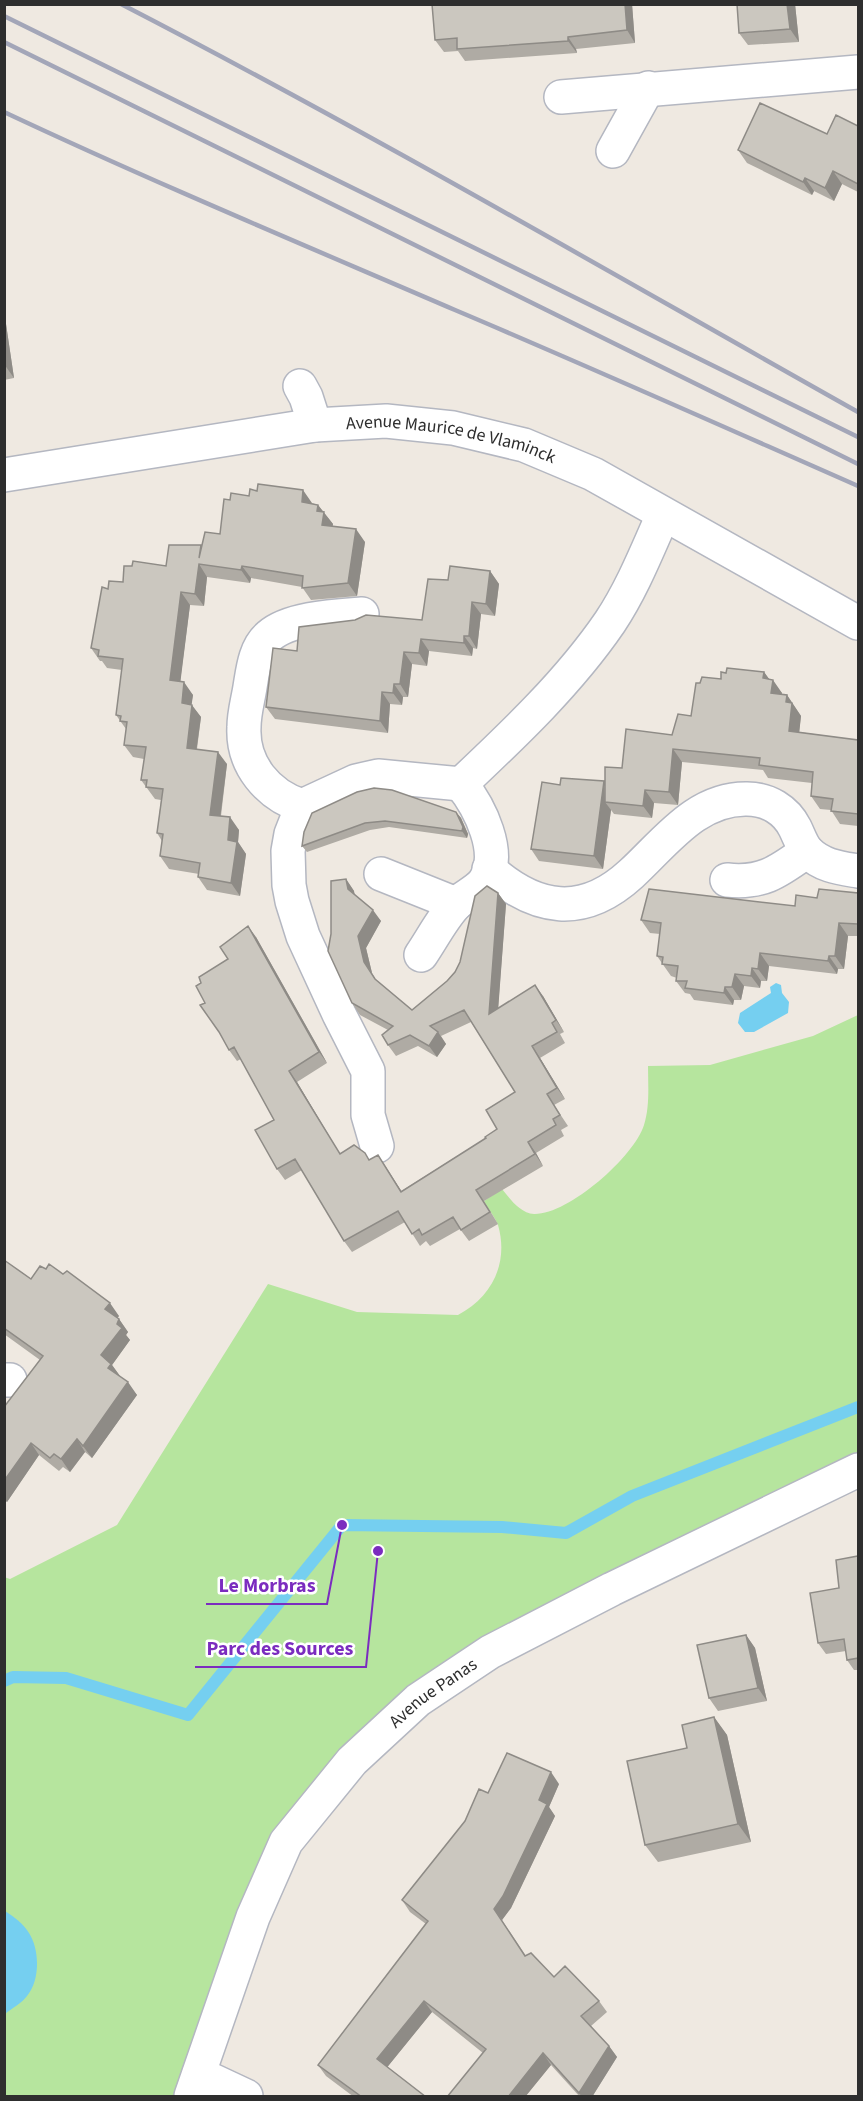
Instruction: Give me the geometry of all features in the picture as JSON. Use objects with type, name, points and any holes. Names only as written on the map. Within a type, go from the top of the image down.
[{"type":"street","points":[[561,97],[858,72]]},
{"type":"street","points":[[613,151],[648,88]]},
{"type":"street","points":[[300,386],[315,425]]},
{"type":"street","name":"Avenue Maurice de Vlaminck","points":[[4,475],[315,425],[386,420],[453,428],[524,445],[592,474],[858,623]]},
{"type":"street","points":[[461,784],[530,717],[587,653],[611,620],[639,570],[663,515]]},
{"type":"street","points":[[302,806],[276,794],[259,776],[246,754],[244,720],[256,656],[265,639],[281,628],[323,618],[362,614]]},
{"type":"street","points":[[377,1146],[368,1115],[368,1071],[308,945],[292,901],[288,851],[291,834],[302,806],[356,781],[378,776],[461,784],[471,796],[484,825],[491,855],[489,869],[484,881],[456,904],[421,955]]},
{"type":"street","points":[[489,869],[513,889],[534,900],[560,904],[587,900],[617,885],[690,818],[713,805],[748,798],[760,800],[781,810],[794,825],[807,851],[821,863],[858,871]]},
{"type":"street","points":[[727,880],[741,882],[757,880],[781,870],[807,851]]},
{"type":"street","points":[[381,874],[456,904]]},
{"type":"street","name":"Avenue Panas","points":[[195,2085],[253,1917],[286,1842],[352,1761],[385,1730],[418,1700],[490,1652],[612,1589],[858,1470]]},
{"type":"street","points":[[195,2085],[246,2097]]},
{"type":"green space","points":[[858,1015],[858,1470],[490,1652],[286,1842],[191,2096],[5,2096],[4,1577],[10,1579],[117,1525],[268,1284],[357,1312],[458,1315],[480,1299],[495,1278],[499,1265],[501,1239],[498,1225],[484,1201],[502,1189],[524,1211],[534,1214],[548,1212],[581,1195],[598,1182],[627,1153],[644,1125],[648,1103],[648,1066],[710,1065],[813,1036]]},
{"type":"water","points":[[776,983],[781,985],[782,993],[789,1002],[788,1013],[754,1032],[745,1032],[738,1023],[740,1013],[771,993],[770,987]]},
{"type":"water","points":[[5,1911],[21,1923],[29,1933],[37,1956],[37,1965],[31,1990],[22,2001],[5,2014]]},
{"type":"building","points":[[432,4],[625,4],[627,30],[568,37],[568,41],[457,49],[457,38],[435,40]]},
{"type":"building","points":[[737,4],[787,4],[790,29],[739,33]]},
{"type":"building","points":[[760,103],[827,134],[836,115],[858,126],[858,184],[833,171],[825,188],[805,178],[803,182],[738,150]]},
{"type":"building","points":[[258,484],[303,490],[302,502],[318,505],[317,511],[324,512],[322,525],[356,529],[348,583],[302,588],[303,576],[242,566],[241,570],[199,564],[195,594],[181,592],[170,680],[184,682],[182,703],[192,705],[187,748],[218,752],[210,815],[230,817],[228,840],[237,842],[231,883],[198,877],[200,863],[160,856],[163,834],[157,833],[163,789],[146,787],[147,780],[141,780],[146,747],[124,745],[127,722],[120,721],[121,716],[116,715],[123,659],[98,656],[99,650],[91,648],[102,587],[108,589],[109,581],[123,582],[124,566],[132,566],[133,561],[166,566],[169,545],[201,545],[199,558],[205,532],[220,534],[224,499],[230,500],[231,493],[249,496],[250,489],[257,491]]},
{"type":"building","points":[[450,566],[490,571],[486,604],[472,602],[469,636],[464,636],[464,643],[421,639],[419,653],[404,652],[400,684],[394,684],[393,693],[382,692],[380,721],[266,707],[273,648],[297,651],[299,627],[355,620],[366,615],[422,620],[428,579],[448,580]]},
{"type":"building","points":[[727,668],[764,672],[763,678],[773,680],[771,693],[787,695],[786,702],[792,703],[789,731],[858,740],[858,814],[831,811],[833,799],[811,796],[813,772],[759,765],[760,758],[673,749],[669,792],[645,790],[643,806],[605,802],[605,767],[622,768],[626,729],[672,735],[678,714],[691,716],[696,683],[700,683],[702,677],[721,679],[721,672],[726,673]]},
{"type":"building","points":[[561,778],[604,781],[594,856],[531,849],[542,782],[560,785]]},
{"type":"building","points":[[374,788],[392,790],[456,812],[463,827],[462,831],[385,821],[365,823],[302,846],[304,832],[312,813],[357,792]]},
{"type":"building","points":[[346,879],[348,889],[373,910],[358,936],[364,962],[375,979],[412,1010],[455,972],[460,962],[475,896],[487,886],[498,893],[489,1014],[535,985],[556,1020],[552,1023],[557,1032],[532,1046],[557,1088],[547,1094],[560,1115],[553,1119],[556,1125],[528,1142],[535,1154],[476,1190],[490,1212],[461,1230],[453,1217],[422,1235],[419,1229],[412,1234],[398,1211],[344,1241],[295,1159],[277,1169],[255,1130],[274,1120],[234,1047],[229,1050],[200,1005],[205,1003],[196,986],[201,983],[199,977],[228,959],[220,947],[248,926],[319,1052],[289,1071],[340,1154],[354,1145],[365,1153],[369,1160],[378,1155],[401,1192],[497,1129],[486,1110],[515,1092],[464,1010],[430,1026],[438,1032],[429,1046],[410,1035],[388,1045],[382,1035],[393,1026],[352,1003],[328,951],[331,934],[331,881]]},
{"type":"building","points":[[649,889],[795,906],[796,895],[817,898],[819,889],[858,893],[858,924],[839,923],[835,956],[829,956],[828,961],[760,953],[758,969],[752,968],[751,976],[735,974],[732,987],[725,987],[724,993],[685,988],[687,981],[676,981],[678,966],[662,964],[663,957],[657,956],[661,923],[641,920]]},
{"type":"building","points":[[4,1260],[31,1279],[40,1266],[46,1269],[49,1264],[63,1274],[67,1271],[110,1303],[105,1309],[119,1319],[117,1324],[122,1328],[101,1355],[111,1364],[108,1368],[128,1382],[83,1446],[77,1439],[61,1459],[54,1454],[50,1458],[31,1443],[4,1481],[4,1407],[43,1356],[4,1328]]},
{"type":"building","points":[[858,1556],[858,1658],[847,1660],[844,1639],[818,1643],[810,1593],[839,1588],[836,1560]]},
{"type":"building","points":[[746,1635],[758,1688],[709,1698],[697,1645]]},
{"type":"building","points":[[714,1717],[738,1824],[645,1845],[627,1761],[687,1748],[682,1725]]},
{"type":"building","points":[[507,1753],[551,1772],[539,1800],[547,1804],[503,1896],[494,1909],[525,1956],[531,1953],[554,1977],[565,1966],[599,2001],[581,2016],[609,2046],[579,2093],[543,2053],[508,2097],[447,2097],[486,2049],[424,2001],[377,2059],[426,2097],[362,2097],[318,2065],[428,1921],[402,1900],[465,1821],[479,1789],[488,1793]]},
{"type":"waterway","points":[[4,1681],[13,1677],[66,1678],[188,1715],[342,1525],[502,1527],[566,1533],[632,1496],[858,1407]]},
{"type":"railway","points":[[121,4],[400,154],[858,412]]},
{"type":"railway","points":[[4,16],[858,437]]},
{"type":"railway","points":[[4,42],[858,464]]},
{"type":"railway","points":[[4,112],[172,188],[858,486]]},
{"type":"place","name":"Le Morbras","points":[[342,1525]]},
{"type":"place","name":"Parc des Sources","points":[[378,1551]]}]
